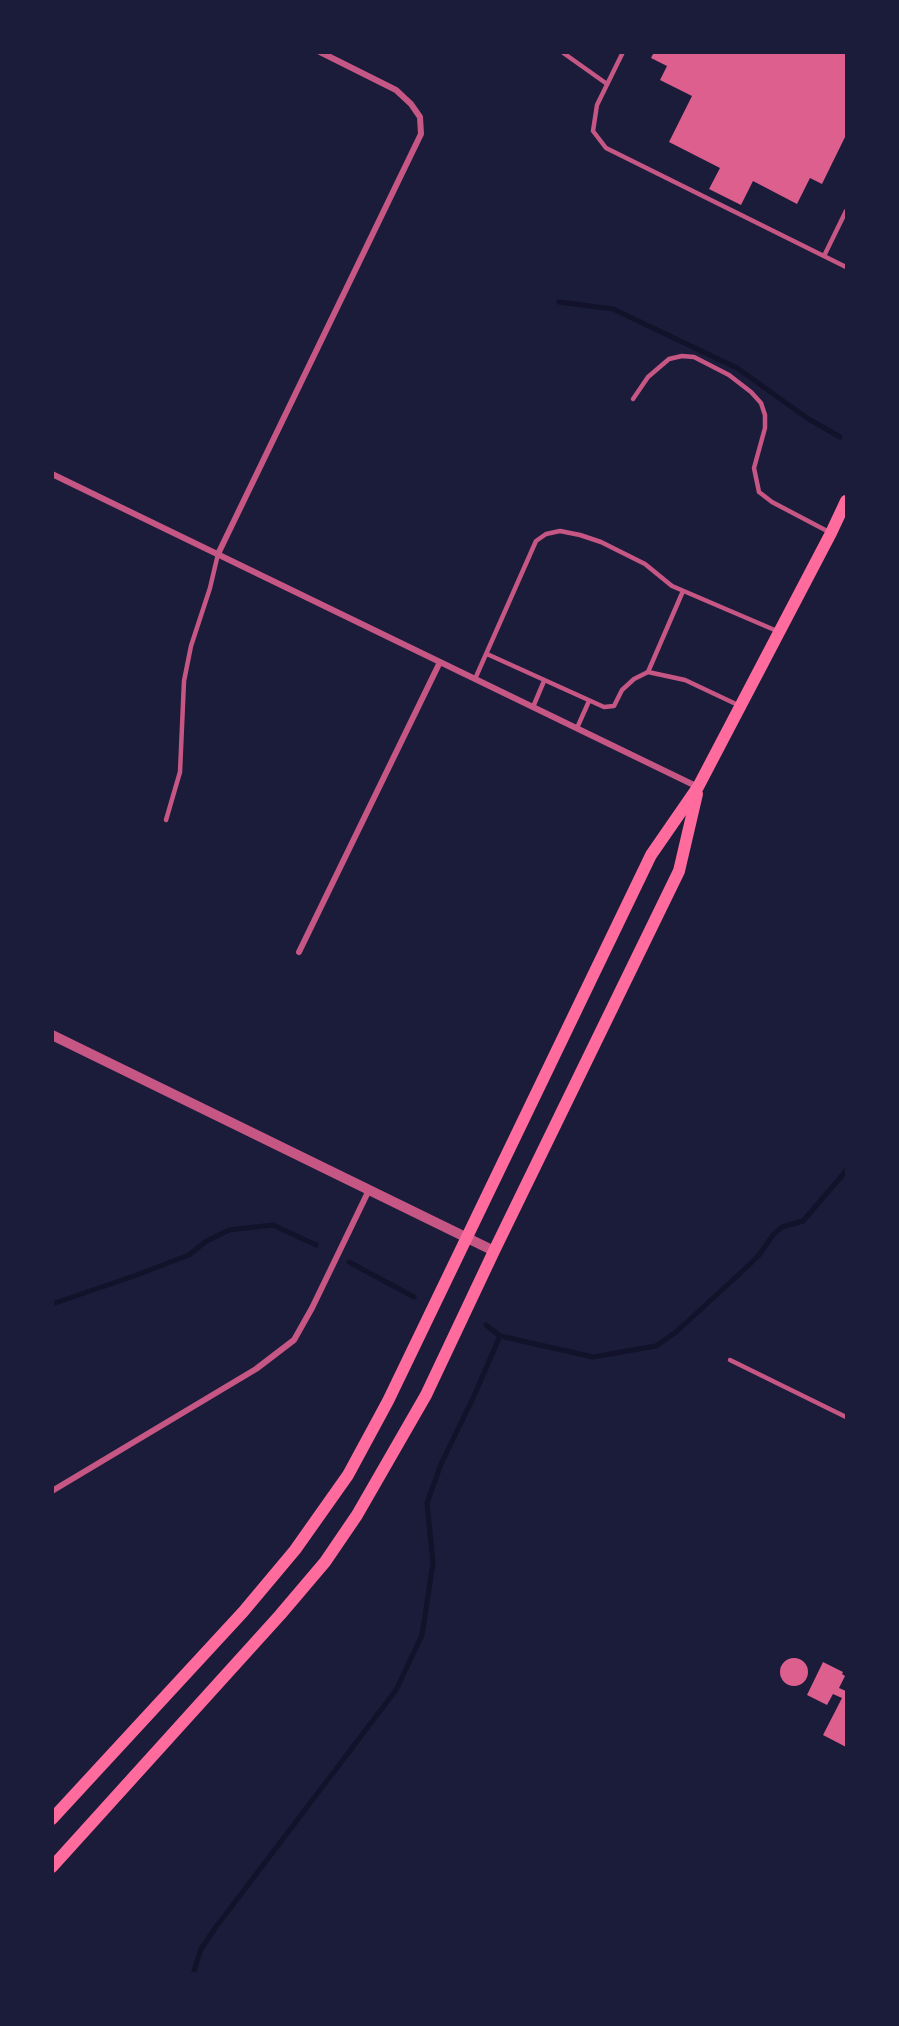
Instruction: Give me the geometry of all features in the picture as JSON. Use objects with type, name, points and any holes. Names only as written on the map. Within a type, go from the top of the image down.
[{"type":"main road","points":[[52,1819],[243,1612],[295,1550],[348,1475],[388,1401],[651,855],[698,787],[846,501]]},
{"type":"main road","points":[[52,1867],[177,1731],[325,1562],[357,1515],[426,1395],[679,871],[698,787]]},
{"type":"street","points":[[218,554],[422,134],[420,117],[411,104],[396,90],[320,52]]},
{"type":"street","points":[[52,474],[698,787]]},
{"type":"street","points":[[299,952],[440,662]]},
{"type":"street","points":[[52,1035],[494,1251]]},
{"type":"street","points":[[52,1491],[256,1369],[294,1340],[369,1190]]},
{"type":"lane","points":[[562,52],[607,84]]},
{"type":"lane","points":[[623,52],[597,105],[593,131],[606,148],[846,267]]},
{"type":"lane","points":[[824,256],[846,211]]},
{"type":"lane","points":[[633,399],[648,377],[669,359],[682,356],[694,357],[729,375],[761,403],[765,416],[765,428],[754,468],[759,492],[772,502],[831,533]]},
{"type":"lane","points":[[475,679],[536,542],[546,534],[560,531],[601,542],[645,564],[656,575],[683,591],[780,632]]},
{"type":"lane","points":[[166,820],[180,772],[184,681],[191,646],[210,588],[218,554]]},
{"type":"lane","points":[[648,672],[683,591]]},
{"type":"lane","points":[[487,654],[604,708],[614,706],[622,690],[634,679],[648,672],[685,680],[741,706]]},
{"type":"lane","points":[[533,707],[544,681]]},
{"type":"lane","points":[[577,728],[589,701]]},
{"type":"lane","points":[[730,1360],[846,1417]]},
{"type":"building","points":[[654,52],[846,52],[846,135],[822,184],[810,178],[797,204],[753,181],[741,205],[709,189],[720,168],[669,142],[692,96],[660,80],[667,66],[651,58]]},
{"type":"building","points":[[794,1658],[804,1662],[808,1672],[804,1682],[794,1686],[784,1682],[780,1672],[784,1662]]},
{"type":"building","points":[[823,1662],[843,1672],[845,1676],[839,1688],[846,1691],[846,1747],[823,1735],[842,1698],[833,1694],[827,1705],[807,1695]]},
{"type":"waterway","points":[[559,302],[613,309],[737,368],[807,418],[840,437]]},
{"type":"waterway","points":[[193,1974],[201,1949],[216,1927],[396,1690],[422,1635],[433,1563],[427,1503],[441,1464],[500,1336],[593,1357],[656,1346],[676,1332],[748,1266],[782,1227],[803,1221],[846,1171]]},
{"type":"waterway","points":[[52,1304],[189,1255],[205,1242],[229,1230],[273,1225],[316,1245]]},
{"type":"waterway","points":[[349,1262],[414,1297]]},
{"type":"waterway","points":[[486,1325],[500,1336]]}]
